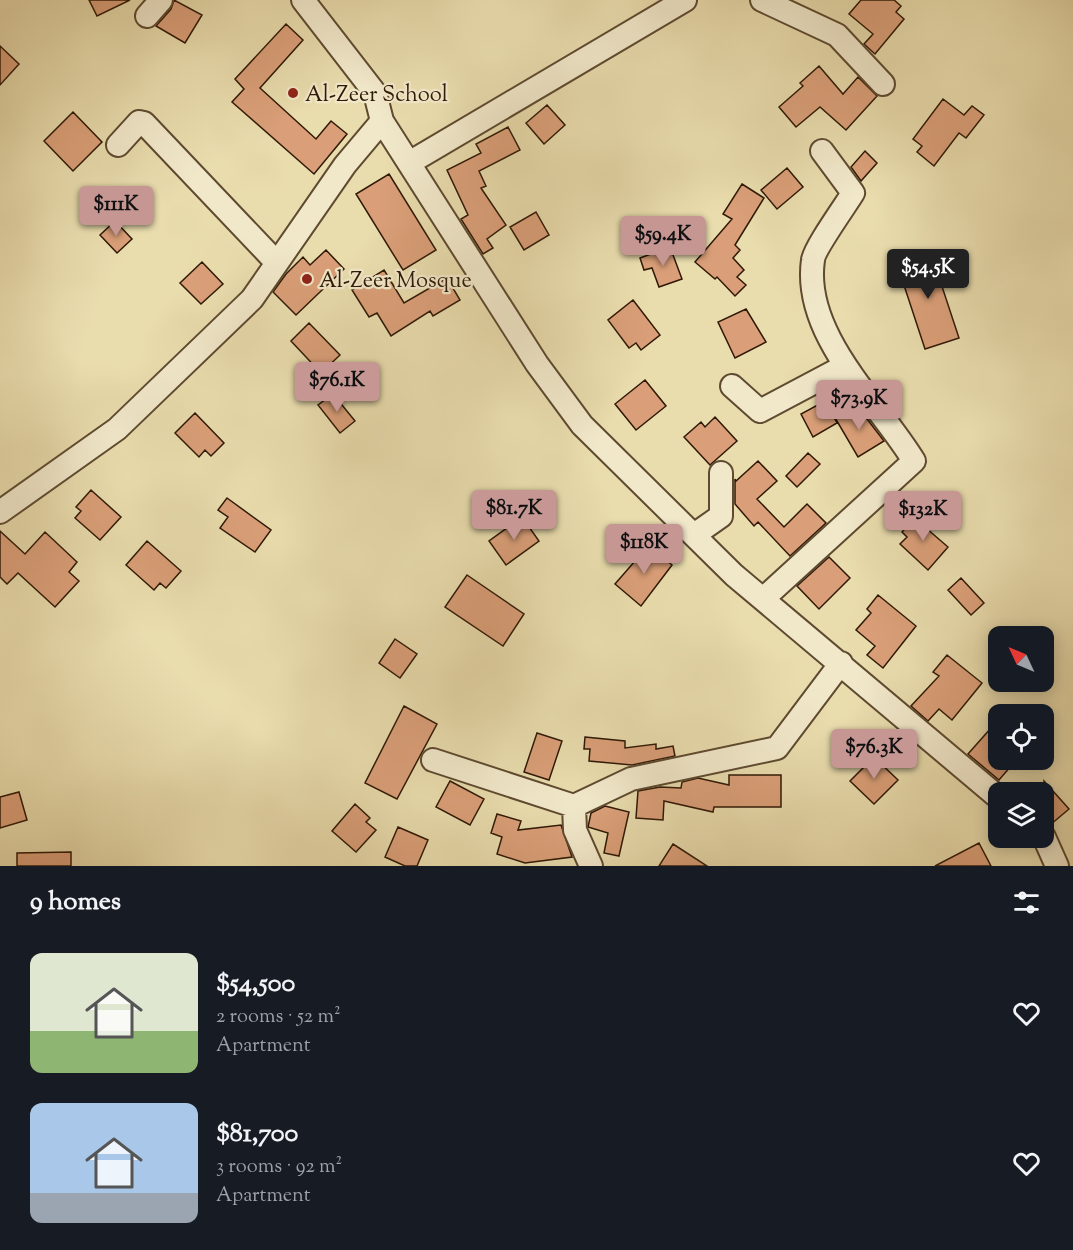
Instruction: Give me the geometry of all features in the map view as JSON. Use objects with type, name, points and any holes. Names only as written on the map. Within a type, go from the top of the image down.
[{"type":"street","points":[[303,0],[375,93],[382,121],[537,364],[582,425],[694,536],[763,599],[988,789]]},
{"type":"street","points":[[409,163],[685,0]]},
{"type":"street","points":[[762,0],[837,35],[883,84]]},
{"type":"street","points":[[0,512],[117,429],[252,299],[345,165],[382,121]]},
{"type":"street","points":[[118,145],[139,122],[144,123],[277,263]]},
{"type":"street","points":[[763,599],[914,461],[845,366],[815,305],[813,259],[853,193],[822,151]]},
{"type":"street","points":[[732,386],[760,411],[845,366]]},
{"type":"street","points":[[694,536],[721,516],[721,473]]},
{"type":"street","points":[[433,760],[574,806],[631,779],[777,748],[841,663]]},
{"type":"street","points":[[574,806],[575,830],[591,866]]},
{"type":"street","points":[[1049,848],[1057,866]]},
{"type":"building","points":[[89,0],[130,0],[97,16]]},
{"type":"building","points":[[174,0],[202,15],[185,43],[156,26],[171,9]]},
{"type":"building","points":[[861,0],[894,0],[901,6],[896,12],[904,19],[875,54],[864,44],[873,34],[849,14]]},
{"type":"building","points":[[286,24],[303,40],[260,88],[316,139],[331,121],[347,134],[314,174],[232,102],[244,89],[235,79]]},
{"type":"building","points":[[0,46],[19,64],[0,85]]},
{"type":"building","points":[[819,66],[843,94],[858,77],[877,96],[846,130],[820,107],[796,127],[779,107],[803,86],[800,83]]},
{"type":"building","points":[[943,99],[964,115],[972,106],[984,115],[966,138],[959,133],[934,166],[917,152],[922,146],[913,139]]},
{"type":"building","points":[[547,105],[565,125],[544,144],[526,123]]},
{"type":"building","points":[[73,112],[102,142],[73,171],[44,141]]},
{"type":"building","points":[[508,127],[520,150],[479,171],[486,186],[481,188],[506,225],[487,239],[493,248],[483,254],[461,219],[468,215],[447,170],[481,153],[476,144]]},
{"type":"building","points":[[865,151],[877,163],[861,181],[851,167]]},
{"type":"building","points":[[787,168],[803,187],[777,209],[761,190]]},
{"type":"building","points":[[389,174],[436,250],[403,270],[356,194]]},
{"type":"building","points":[[742,184],[764,198],[735,245],[740,250],[733,258],[744,270],[737,277],[746,285],[735,296],[717,277],[715,279],[695,262],[732,219],[723,214]]},
{"type":"building","points":[[536,212],[549,235],[524,250],[510,227]]},
{"type":"building","points":[[115,221],[132,239],[117,253],[100,235]]},
{"type":"building","points":[[670,247],[682,279],[659,287],[652,268],[644,270],[640,258]]},
{"type":"building","name":"Al-Zeer Mosque","points":[[326,250],[344,269],[296,315],[273,292],[286,274],[303,257],[310,265]]},
{"type":"building","points":[[930,250],[959,338],[925,349],[896,261]]},
{"type":"building","points":[[202,262],[223,284],[201,304],[180,283]]},
{"type":"building","points":[[384,270],[404,303],[447,278],[460,300],[433,316],[430,311],[391,336],[377,313],[369,317],[352,290]]},
{"type":"building","points":[[633,300],[660,335],[641,350],[636,343],[629,348],[608,320]]},
{"type":"building","points":[[746,309],[766,342],[735,358],[718,322]]},
{"type":"building","points":[[309,323],[340,355],[321,373],[291,341]]},
{"type":"building","points":[[645,380],[666,406],[636,430],[615,404]]},
{"type":"building","points":[[333,394],[355,421],[340,433],[318,405]]},
{"type":"building","points":[[825,401],[837,423],[813,437],[801,414]]},
{"type":"building","points":[[857,406],[884,441],[858,457],[834,416]]},
{"type":"building","points":[[195,413],[224,443],[211,456],[205,450],[199,457],[175,433]]},
{"type":"building","points":[[715,417],[737,441],[710,465],[684,437],[701,422],[705,427]]},
{"type":"building","points":[[808,453],[820,464],[797,487],[786,476]]},
{"type":"building","points":[[758,461],[777,481],[757,499],[784,527],[807,504],[826,523],[790,556],[758,522],[754,526],[735,504],[735,479],[736,481]]},
{"type":"building","points":[[91,490],[121,517],[100,540],[75,518],[81,511],[76,507]]},
{"type":"building","points":[[227,498],[271,530],[255,552],[220,528],[228,517],[218,510]]},
{"type":"building","points":[[920,512],[932,522],[926,528],[948,547],[928,570],[900,544],[907,537],[902,532]]},
{"type":"building","points":[[522,517],[539,541],[506,565],[489,541]]},
{"type":"building","points":[[0,531],[25,554],[45,532],[77,562],[69,572],[79,581],[55,607],[18,573],[7,584],[0,577]]},
{"type":"building","points":[[147,541],[181,571],[166,588],[160,583],[154,590],[126,565]]},
{"type":"building","points":[[649,545],[672,565],[641,606],[615,584]]},
{"type":"building","points":[[829,557],[850,578],[819,609],[797,586]]},
{"type":"building","points":[[467,575],[524,614],[503,646],[445,607]]},
{"type":"building","points":[[961,578],[984,603],[971,615],[948,590]]},
{"type":"building","points":[[878,595],[916,626],[883,668],[867,655],[875,646],[856,630],[871,613],[867,609]]},
{"type":"building","points":[[395,639],[417,654],[400,678],[379,663]]},
{"type":"building","points":[[947,655],[982,683],[952,720],[939,709],[928,721],[911,706],[939,676],[933,672]]},
{"type":"building","points":[[404,706],[437,724],[397,799],[365,783]]},
{"type":"building","points":[[988,731],[988,770],[1008,770],[999,780],[968,754]]},
{"type":"building","points":[[537,733],[562,741],[549,780],[524,772]]},
{"type":"building","points":[[585,737],[625,741],[625,748],[656,744],[656,749],[673,746],[675,756],[632,765],[589,761],[590,749],[584,749]]},
{"type":"building","points":[[874,757],[898,780],[874,804],[850,781]]},
{"type":"building","points":[[729,775],[781,775],[781,807],[714,807],[713,812],[664,801],[663,820],[636,818],[638,791],[660,787],[681,788],[682,782],[698,778],[729,785]]},
{"type":"building","points":[[450,781],[484,799],[470,825],[436,807]]},
{"type":"building","points":[[19,792],[27,820],[0,828],[0,797]]},
{"type":"building","points":[[1054,792],[1069,809],[1054,822]]},
{"type":"building","points":[[355,804],[370,818],[366,822],[376,830],[356,852],[332,831]]},
{"type":"building","points":[[605,806],[629,812],[619,856],[604,853],[608,833],[588,827],[591,813]]},
{"type":"building","points":[[497,814],[521,821],[518,830],[561,825],[572,857],[525,863],[497,854],[502,837],[491,833]]},
{"type":"building","points":[[398,827],[428,840],[417,866],[405,866],[385,857]]},
{"type":"building","points":[[979,843],[991,866],[935,866]]},
{"type":"building","points":[[673,844],[707,866],[659,866]]},
{"type":"building","points":[[71,852],[71,866],[17,866],[17,853]]},
{"type":"place","name":"Al-Zeer School","points":[[293,93]]},
{"type":"place","name":"Al-Zeer Mosque","points":[[307,279]]}]
